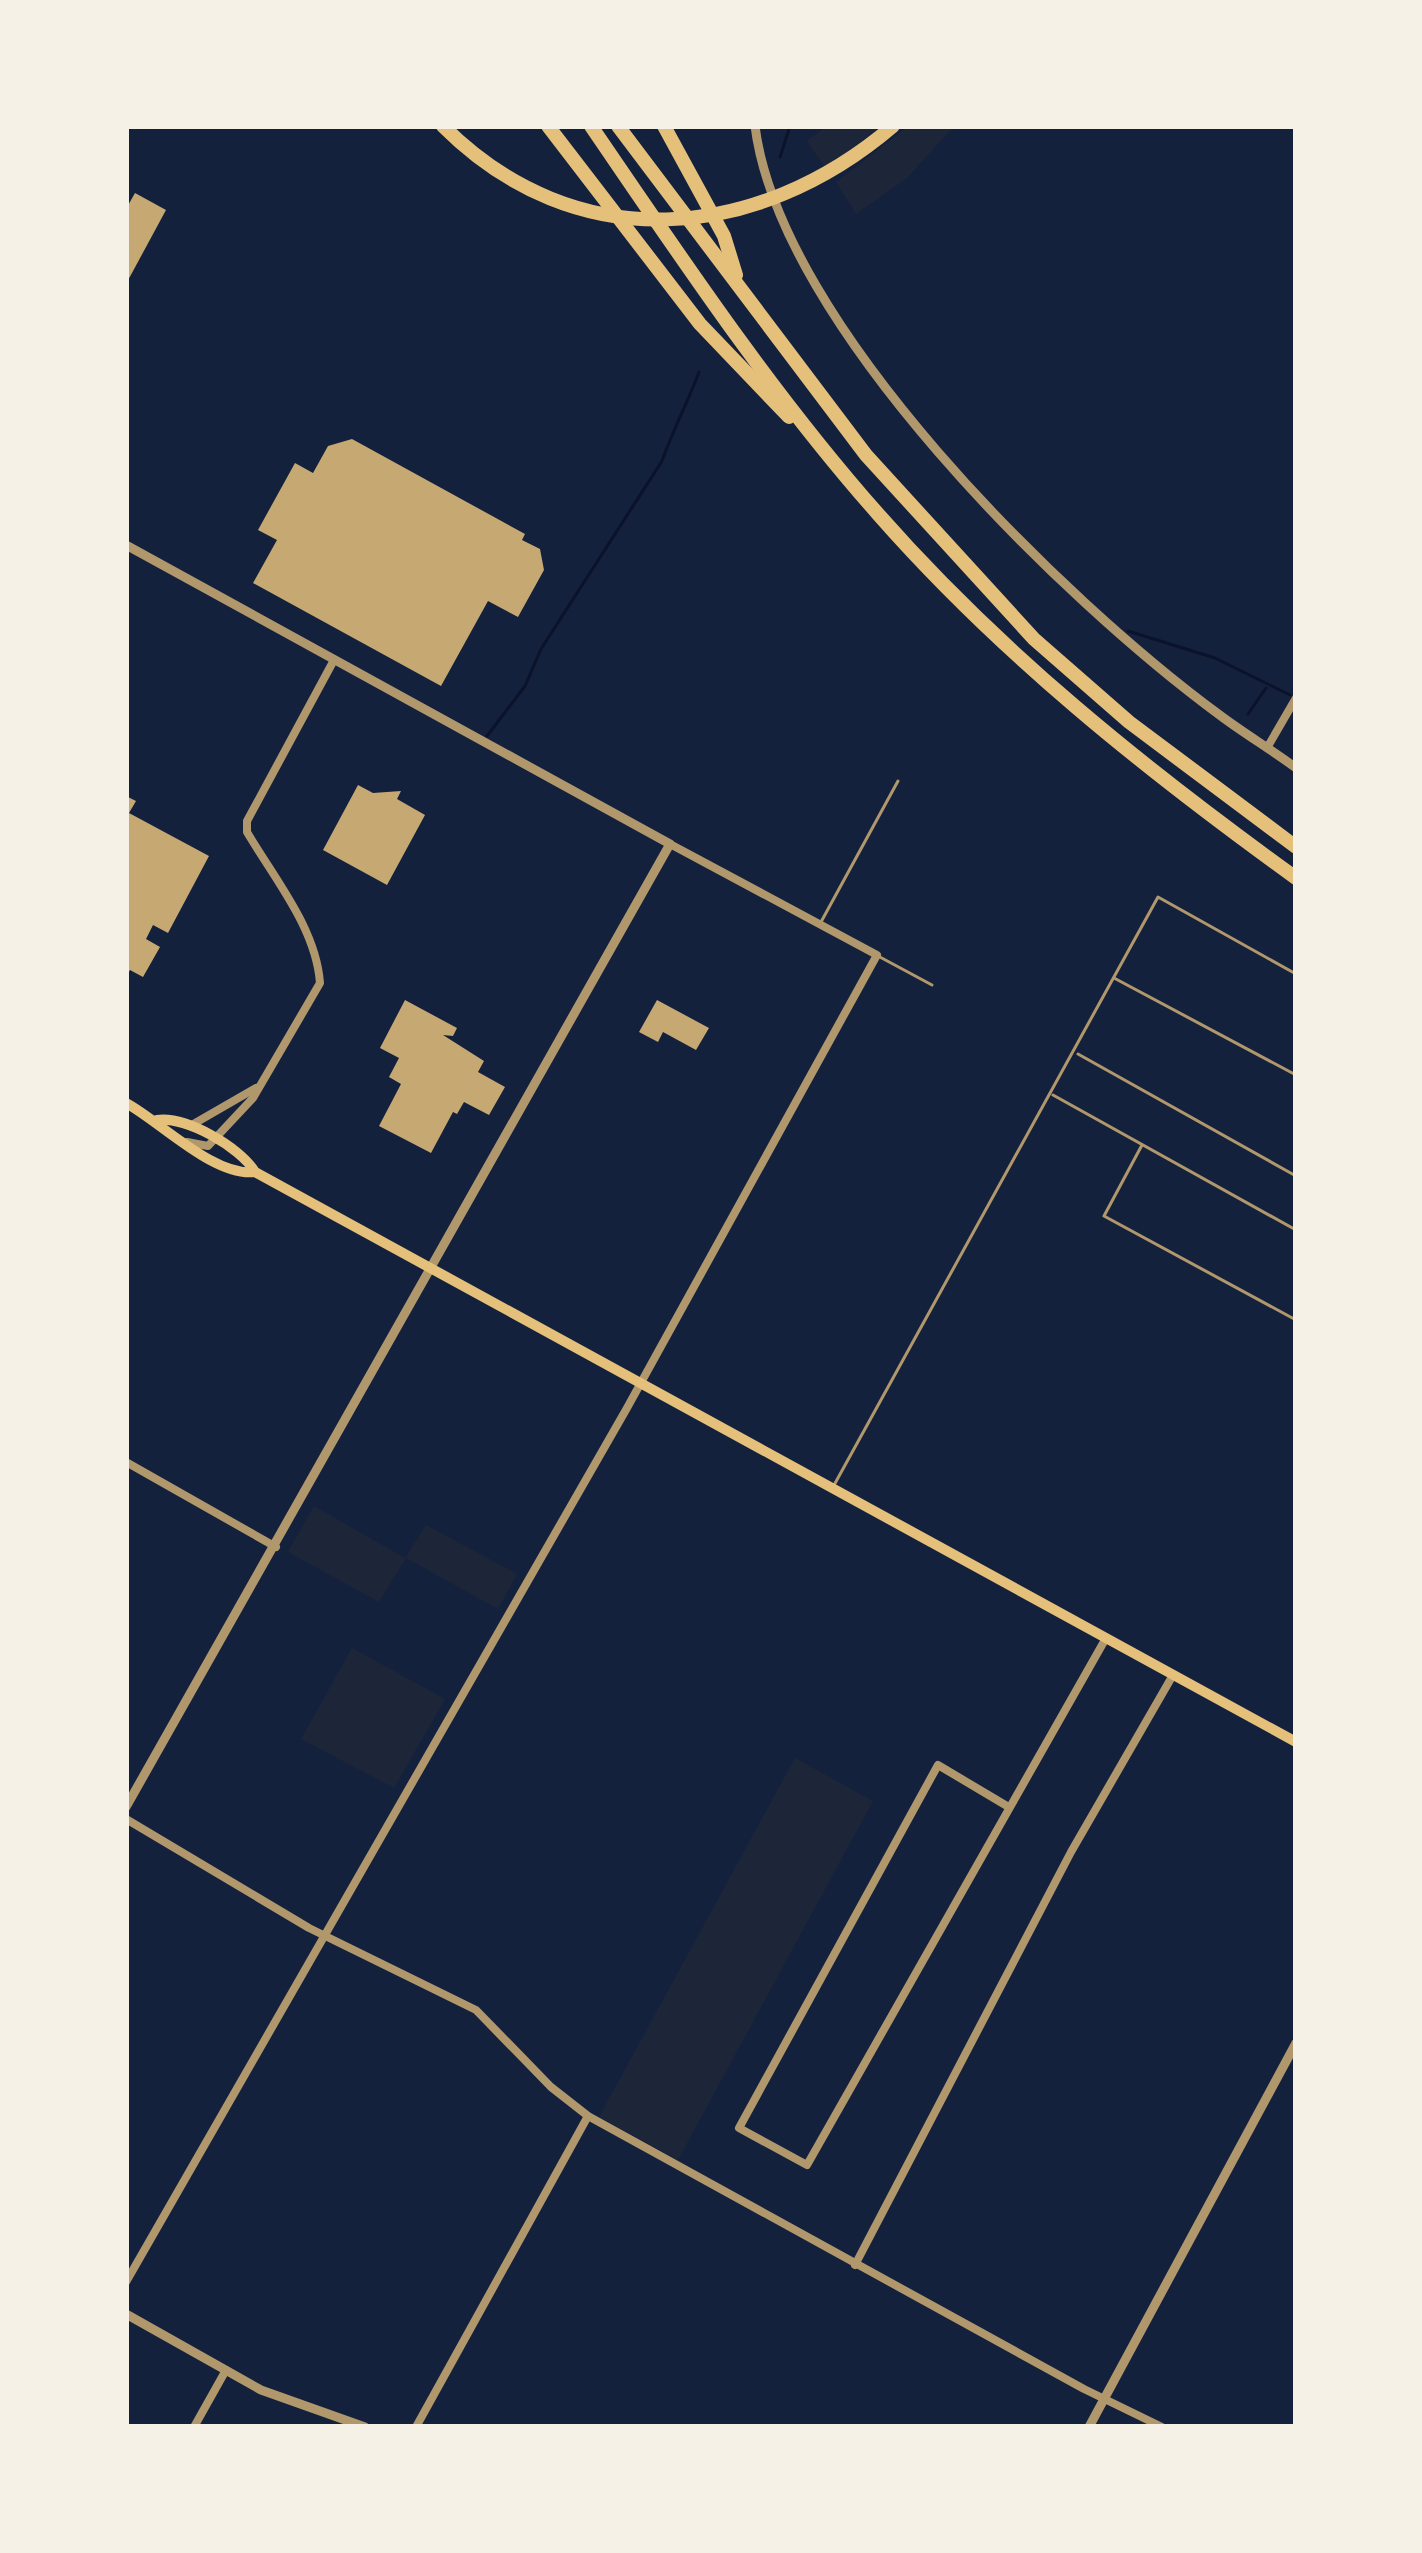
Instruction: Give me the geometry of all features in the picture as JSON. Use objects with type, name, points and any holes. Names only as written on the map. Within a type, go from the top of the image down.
[{"type":"highway","points":[[443,126],[491,166],[542,194],[632,219],[702,219],[752,209],[832,173],[893,126]]},
{"type":"highway","points":[[548,126],[700,324],[820,445],[930,570],[1049,685],[1161,778],[1296,878]]},
{"type":"highway","points":[[591,126],[820,445]]},
{"type":"highway","points":[[618,126],[866,455],[1034,638],[1164,749],[1296,848]]},
{"type":"highway","points":[[664,126],[724,236],[740,286]]},
{"type":"main road","points":[[126,1103],[157,1120],[180,1141],[235,1171],[255,1172]]},
{"type":"main road","points":[[157,1120],[189,1127],[217,1142],[244,1157],[255,1172],[433,1271],[1296,1742]]},
{"type":"street","points":[[754,126],[769,188],[791,243],[841,328],[887,390],[1053,569],[1219,715],[1296,768]]},
{"type":"street","points":[[126,545],[877,955],[641,1383],[126,2282]]},
{"type":"street","points":[[180,1141],[208,1146],[217,1142],[320,983],[319,961],[247,832],[247,817],[334,660]]},
{"type":"street","points":[[1268,748],[1296,698]]},
{"type":"street","points":[[126,1807],[433,1271],[670,844]]},
{"type":"street","points":[[189,1127],[256,1088]]},
{"type":"street","points":[[126,1462],[276,1546]]},
{"type":"street","points":[[1007,1805],[938,1766],[739,2128],[807,2164],[1106,1638]]},
{"type":"street","points":[[855,2265],[1071,1852],[1173,1675]]},
{"type":"street","points":[[126,1819],[190,1854],[222,1880],[476,2010],[551,2087],[588,2116],[855,2265],[1162,2427]]},
{"type":"street","points":[[1089,2427],[1296,2043]]},
{"type":"street","points":[[416,2427],[588,2116]]},
{"type":"street","points":[[126,2314],[277,2397],[365,2427]]},
{"type":"street","points":[[194,2427],[226,2370]]},
{"type":"lane","points":[[820,924],[898,781]]},
{"type":"lane","points":[[832,1488],[1053,1095],[1158,897],[1296,974]]},
{"type":"lane","points":[[877,955],[932,985]]},
{"type":"lane","points":[[1114,978],[1296,1075]]},
{"type":"lane","points":[[1075,1053],[1296,1177]]},
{"type":"lane","points":[[1053,1095],[1296,1230]]},
{"type":"lane","points":[[1142,1145],[1104,1216],[1296,1319]]},
{"type":"lane","points":[[1296,1346],[1296,1362]]},
{"type":"shaded area","points":[[827,126],[880,126],[826,169],[807,141]]},
{"type":"shaded area","points":[[909,126],[954,126],[907,178],[856,214],[836,182]]},
{"type":"shaded area","points":[[314,1506],[405,1558],[426,1525],[517,1574],[498,1609],[406,1558],[379,1602],[288,1552]]},
{"type":"shaded area","points":[[352,1648],[445,1699],[394,1788],[301,1739]]},
{"type":"shaded area","points":[[795,1758],[873,1801],[678,2160],[599,2117]]},
{"type":"building","points":[[135,193],[166,210],[126,284],[126,209]]},
{"type":"building","points":[[352,439],[525,534],[522,540],[540,549],[544,570],[518,617],[488,601],[441,686],[253,583],[277,540],[258,530],[295,463],[313,473],[328,446]]},
{"type":"building","points":[[358,785],[373,793],[401,791],[397,799],[425,815],[387,885],[323,850]]},
{"type":"building","points":[[126,796],[136,801],[129,813],[209,856],[168,933],[153,925],[146,939],[160,947],[143,977],[130,970],[126,977]]},
{"type":"building","points":[[405,1000],[457,1028],[453,1036],[443,1035],[484,1061],[478,1072],[505,1087],[489,1115],[464,1102],[457,1114],[453,1112],[431,1153],[379,1126],[401,1084],[389,1077],[399,1058],[380,1048]]},
{"type":"building","points":[[657,1000],[709,1028],[696,1050],[663,1032],[658,1042],[639,1032]]},
{"type":"waterway","points":[[780,157],[790,126]]},
{"type":"waterway","points":[[487,736],[525,686],[541,649],[662,461],[699,372]]},
{"type":"waterway","points":[[1128,631],[1215,658],[1290,695]]},
{"type":"waterway","points":[[1248,714],[1266,688]]}]
